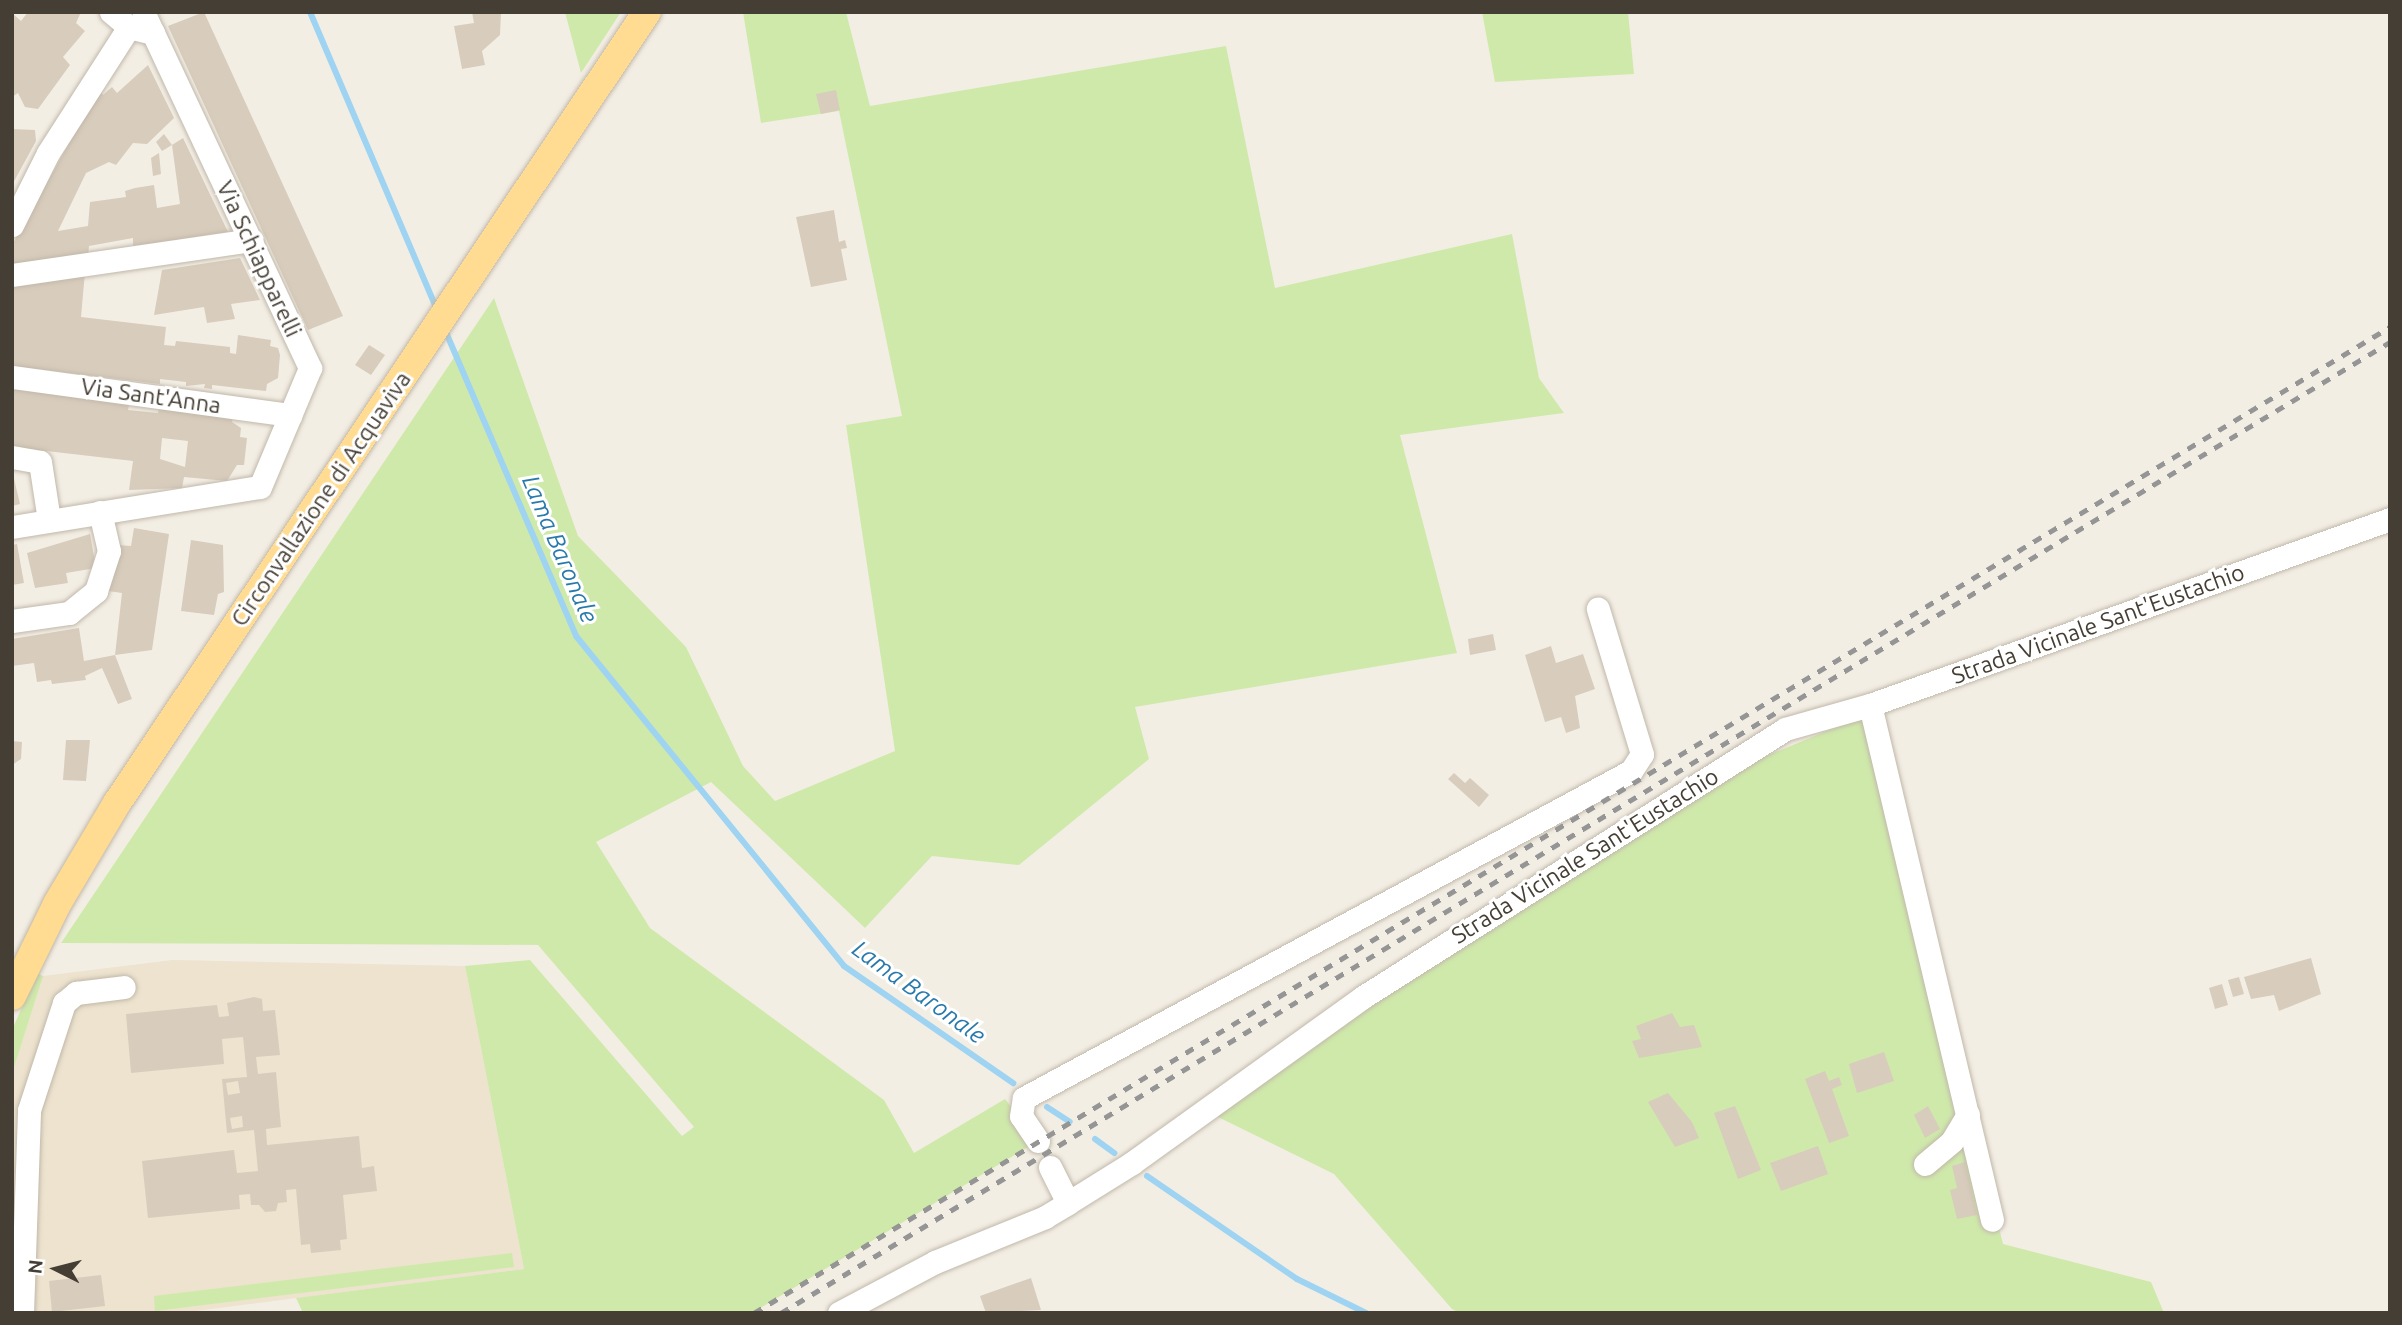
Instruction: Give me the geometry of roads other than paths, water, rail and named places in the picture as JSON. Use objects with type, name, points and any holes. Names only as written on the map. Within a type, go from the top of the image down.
[{"type":"main road","name":"Circonvallazione di Acquaviva","points":[[12,996],[57,904],[117,803],[647,12]]},
{"type":"street","name":"Via Schiapparelli","points":[[100,512],[260,486],[310,368],[251,240],[142,24],[111,12]]},
{"type":"street","points":[[12,225],[48,153],[142,24]]},
{"type":"street","points":[[12,275],[251,240]]},
{"type":"street","name":"Via Sant'Anna","points":[[12,377],[290,415]]},
{"type":"street","points":[[12,457],[40,462],[49,520]]},
{"type":"street","points":[[12,527],[100,512],[109,551],[96,591],[69,613],[12,621]]},
{"type":"street","name":"Strada Vicinale Sant'Eustachio","points":[[839,1313],[935,1262],[1045,1217],[1068,1203],[1132,1163],[1363,997],[1785,729],[1870,705],[2390,519]]},
{"type":"street","points":[[1038,1141],[1021,1116],[1024,1098],[1631,771],[1642,754],[1598,609]]},
{"type":"street","points":[[1870,705],[1992,1220]]},
{"type":"street","points":[[22,1313],[29,1110],[64,1003],[76,993],[124,987]]},
{"type":"street","points":[[1925,1164],[1952,1141],[1968,1114]]},
{"type":"street","points":[[1050,1167],[1068,1203]]},
{"type":"waterway","name":"Lama Baronale","points":[[310,12],[437,310]]},
{"type":"waterway","name":"Lama Baronale","points":[[445,330],[576,636],[844,966],[1013,1083]]},
{"type":"waterway","name":"Lama Baronale","points":[[1047,1107],[1070,1122]]},
{"type":"waterway","name":"Lama Baronale","points":[[1095,1139],[1114,1153]]},
{"type":"waterway","name":"Lama Baronale","points":[[1147,1176],[1297,1279],[1366,1313]]},
{"type":"railway","points":[[754,1313],[2390,327]]},
{"type":"railway","points":[[781,1313],[2390,342]]}]
